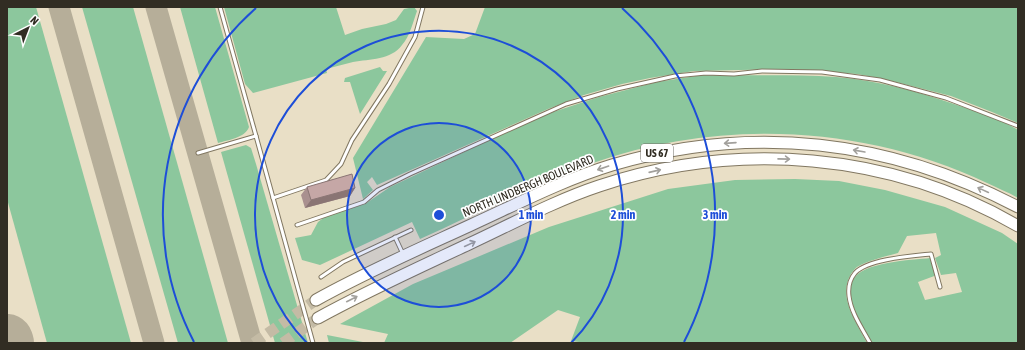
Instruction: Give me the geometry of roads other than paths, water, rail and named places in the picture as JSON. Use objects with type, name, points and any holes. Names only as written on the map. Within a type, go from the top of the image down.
[{"type":"highway","name":"NORTH LINDBERGH BOULEVARD","points":[[316,300],[404,255],[558,185],[610,166],[664,152],[720,144],[762,142],[806,144],[842,148],[881,155],[944,173],[978,187],[1018,207]]},
{"type":"highway","name":"US 67","points":[[318,318],[386,283],[571,197],[625,178],[680,165],[709,161],[794,159],[844,164],[879,171],[906,178],[960,197],[1018,226]]},
{"type":"lane","points":[[220,7],[313,343]]},
{"type":"lane","points":[[273,198],[326,180],[341,164],[352,140],[389,84],[415,37],[423,7]]},
{"type":"lane","points":[[298,226],[364,202],[378,190],[410,174],[566,104],[617,89],[675,76],[706,73],[734,74],[777,71],[822,72],[880,80],[946,98],[1018,126]]},
{"type":"lane","points":[[198,153],[256,136]]},
{"type":"lane","points":[[321,277],[343,262],[411,230]]},
{"type":"lane","points":[[395,237],[404,255]]},
{"type":"lane","points":[[870,343],[854,314],[849,297],[849,286],[854,274],[863,267],[893,258],[931,254],[940,287]]},
{"type":"tunnel","points":[[254,343],[316,300]]},
{"type":"tunnel","points":[[283,343],[318,318]]}]
